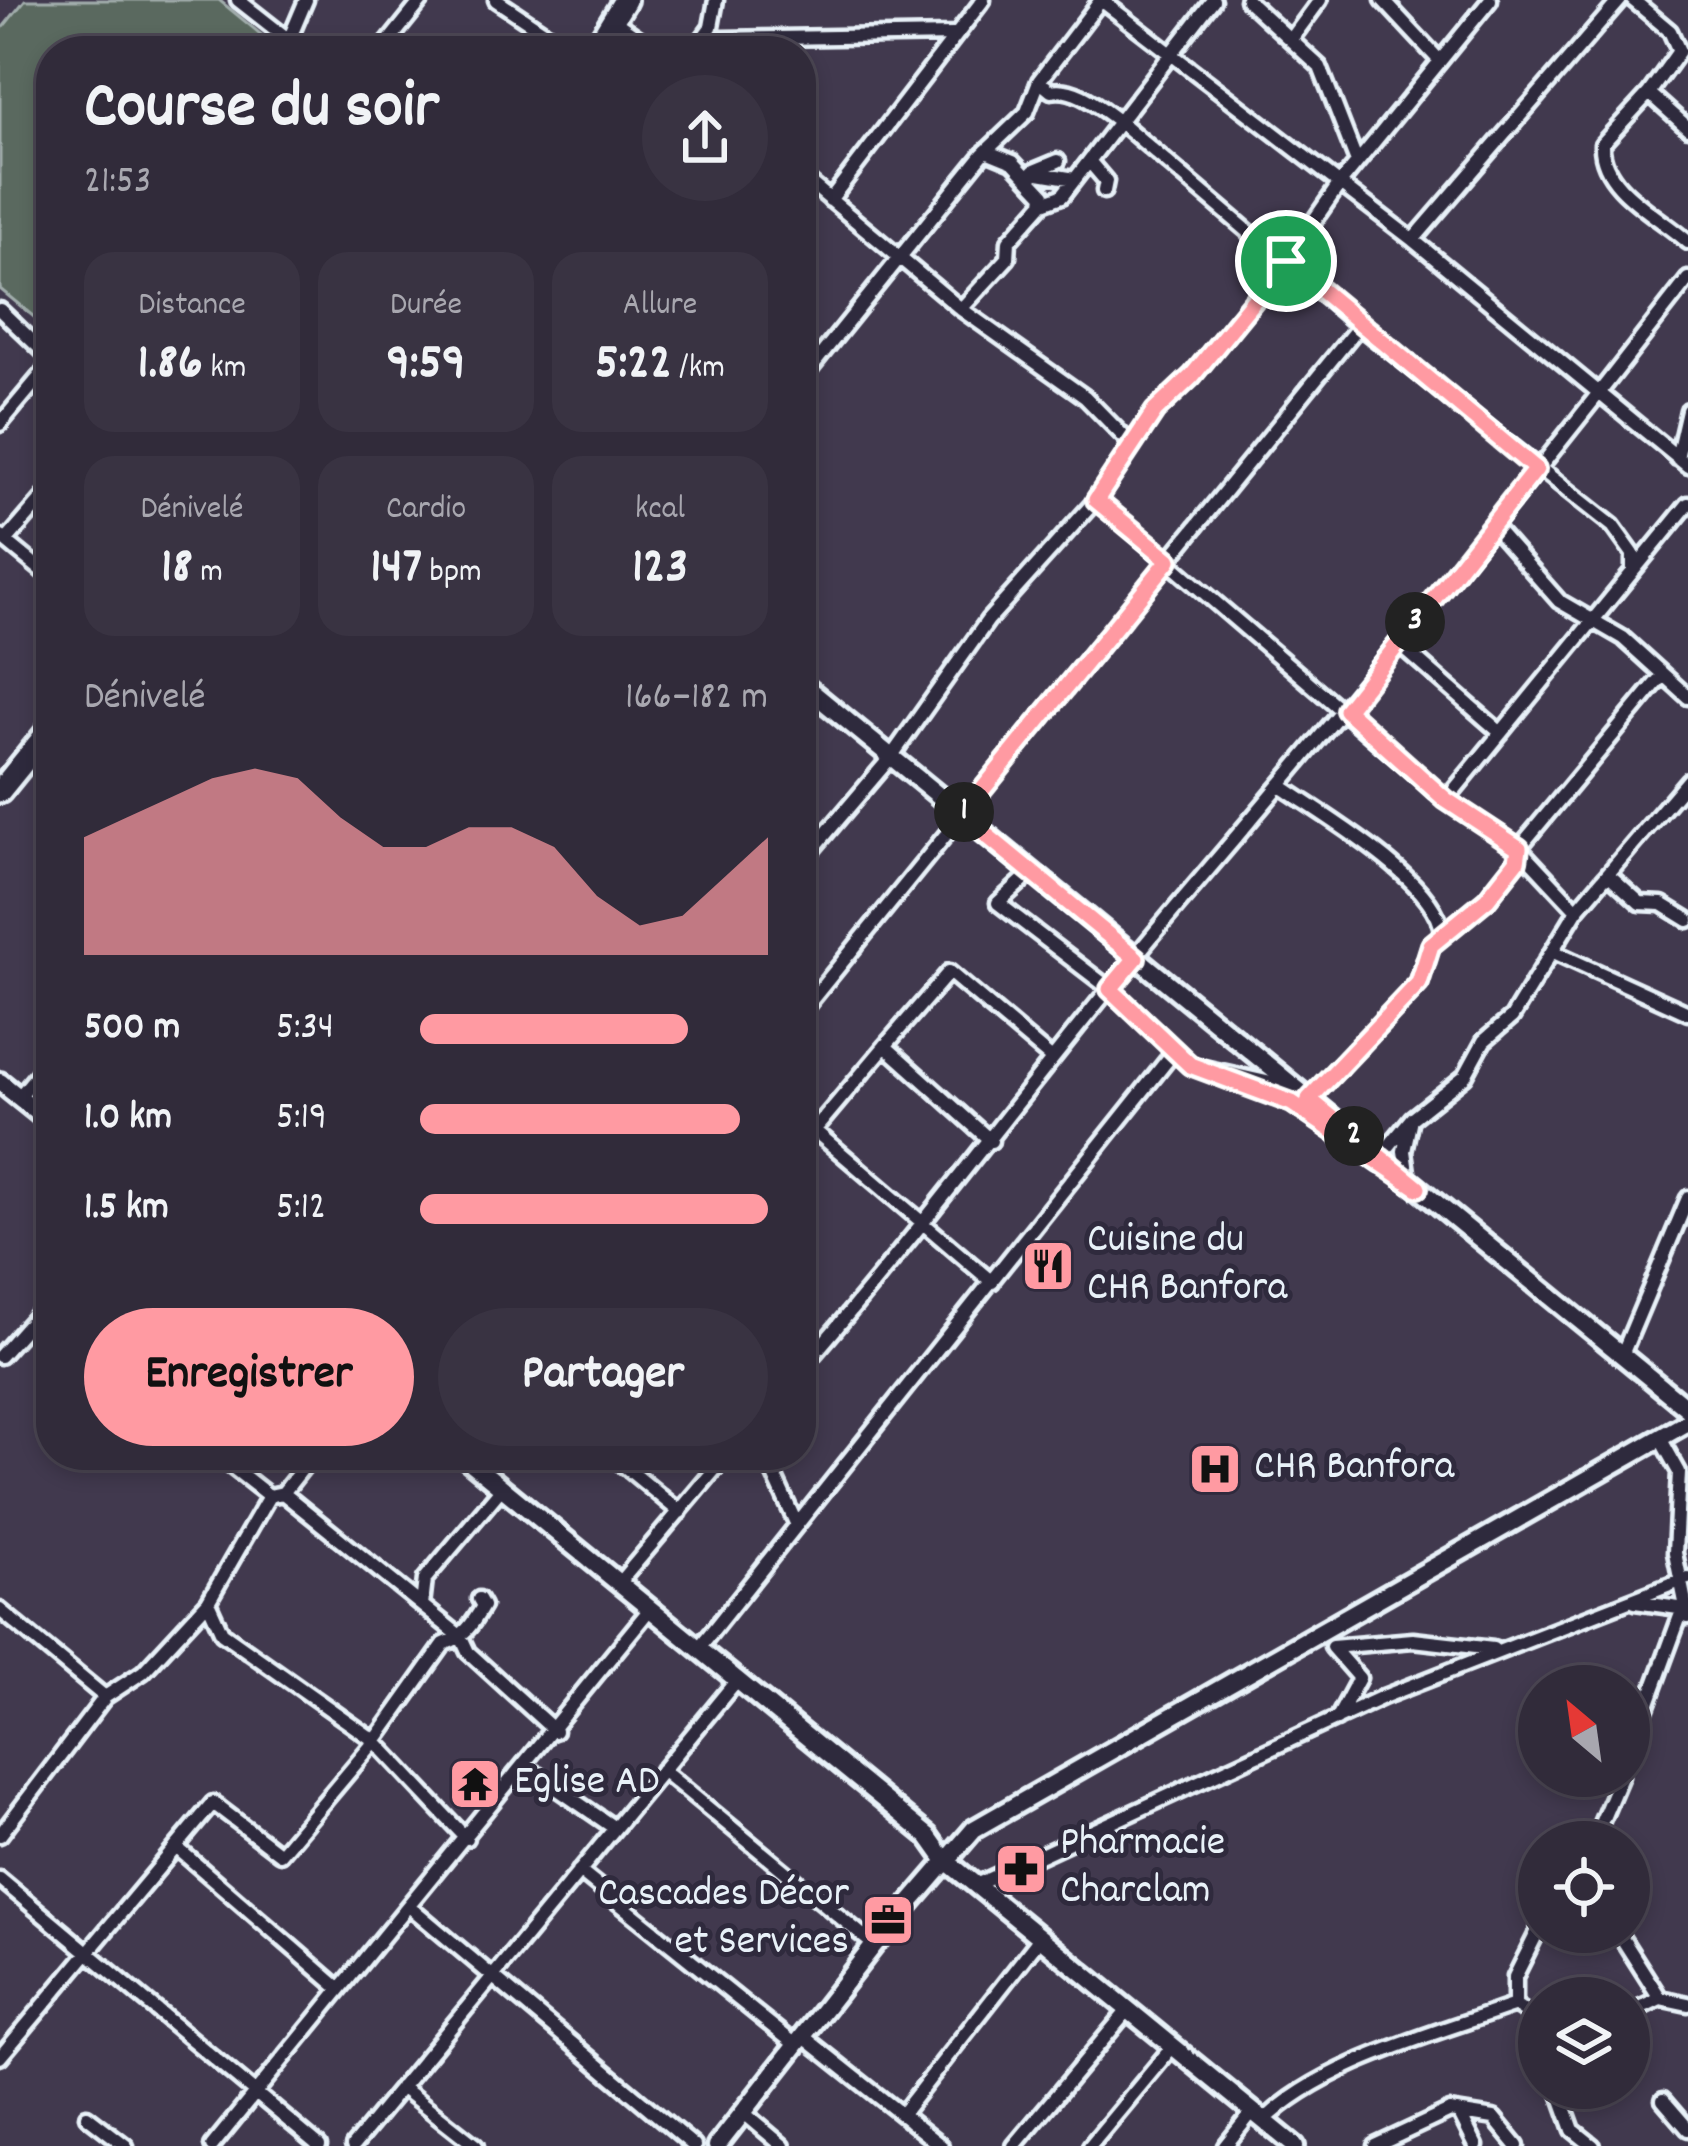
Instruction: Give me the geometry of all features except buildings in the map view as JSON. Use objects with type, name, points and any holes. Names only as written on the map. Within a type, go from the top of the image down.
[{"type":"highway","points":[[604,36],[626,0]]},
{"type":"highway","points":[[0,791],[36,747]]},
{"type":"street","points":[[238,0],[284,36]]},
{"type":"street","points":[[291,36],[306,0]]},
{"type":"street","points":[[393,36],[422,0]]},
{"type":"street","points":[[496,0],[550,36]]},
{"type":"street","points":[[703,36],[711,26],[716,0]]},
{"type":"street","points":[[830,200],[983,0]]},
{"type":"street","points":[[816,361],[986,151],[1027,112],[1040,81],[1101,0],[1412,240],[1683,462]]},
{"type":"street","points":[[1043,202],[1062,196],[1213,0]]},
{"type":"street","points":[[1247,0],[1320,67],[1357,162]]},
{"type":"street","points":[[1292,38],[1320,0]]},
{"type":"street","points":[[1383,0],[1439,60]]},
{"type":"street","points":[[816,844],[891,757],[988,620],[1096,500],[1155,411],[1192,376],[1286,261],[1338,186],[1490,0]]},
{"type":"street","points":[[1412,240],[1620,0]]},
{"type":"street","points":[[1633,0],[1670,31],[1679,51],[1602,145],[1601,163],[1629,196],[1688,242]]},
{"type":"street","points":[[614,21],[636,36]]},
{"type":"street","points":[[800,36],[953,35]]},
{"type":"street","points":[[1040,81],[1051,91],[1064,88],[1120,122],[1202,197],[1624,539],[1633,554],[1633,571]]},
{"type":"street","points":[[1649,93],[1688,128]]},
{"type":"street","points":[[961,309],[1008,258],[1010,241],[1043,202],[1044,195],[1028,174],[1012,161],[986,151]]},
{"type":"street","points":[[1028,174],[1058,161]]},
{"type":"street","points":[[1090,161],[1106,181],[1104,191]]},
{"type":"street","points":[[1028,174],[1075,179]]},
{"type":"street","points":[[816,188],[961,309],[1051,370],[1132,445]]},
{"type":"street","points":[[816,1352],[925,1227],[1052,1059],[1346,710],[1688,279]]},
{"type":"street","points":[[0,310],[36,346]]},
{"type":"street","points":[[816,994],[1359,326]]},
{"type":"street","points":[[0,424],[36,380]]},
{"type":"street","points":[[1683,462],[1688,410]]},
{"type":"street","points":[[1096,500],[1446,800],[1519,848],[1577,910]]},
{"type":"street","points":[[36,504],[3,538],[36,566]]},
{"type":"street","points":[[1446,800],[1688,504]]},
{"type":"street","points":[[1492,525],[1548,590],[1590,623],[1623,638],[1688,697]]},
{"type":"street","points":[[1624,539],[1654,546]]},
{"type":"street","points":[[1398,643],[1501,733]]},
{"type":"street","points":[[1309,1099],[1419,983],[1425,958],[1442,933],[1487,899],[1517,861],[1519,848],[1661,676]]},
{"type":"street","points":[[816,695],[1688,1409]]},
{"type":"street","points":[[1380,1157],[1412,1118],[1465,1076],[1477,1049],[1512,1017],[1524,991],[1556,953],[1577,910],[1688,780]]},
{"type":"street","points":[[1281,786],[1398,869],[1439,916],[1442,933]]},
{"type":"street","points":[[1031,872],[998,903],[1110,989],[1173,1053],[1190,1065],[1292,1103],[1413,1184]]},
{"type":"street","points":[[1608,874],[1640,903],[1662,904],[1688,920]]},
{"type":"street","points":[[1556,953],[1688,1013]]},
{"type":"street","points":[[816,1128],[949,972],[1052,1059]]},
{"type":"street","points":[[886,1046],[991,1141]]},
{"type":"street","points":[[698,1649],[1173,1053]]},
{"type":"street","points":[[36,1068],[6,1089],[36,1112]]},
{"type":"street","points":[[1239,1080],[1289,1087],[1309,1099]]},
{"type":"street","points":[[1412,1118],[1404,1151],[1413,1184]]},
{"type":"street","points":[[816,1132],[992,1282]]},
{"type":"street","points":[[1622,1355],[1688,1198]]},
{"type":"street","points":[[0,1356],[36,1317]]},
{"type":"street","points":[[717,2146],[874,1945],[974,1829],[1688,1423]]},
{"type":"street","points":[[1650,1702],[1686,1611],[1685,1578],[1675,1553],[1679,1472],[1660,1438]]},
{"type":"street","points":[[239,1470],[461,1637],[468,1652],[556,1731]]},
{"type":"street","points":[[0,1835],[105,1696],[143,1672],[208,1602],[276,1495],[299,1470]]},
{"type":"street","points":[[479,1470],[928,1836],[945,1860],[1295,2146]]},
{"type":"street","points":[[629,1470],[680,1512]]},
{"type":"street","points":[[618,1584],[715,1470]]},
{"type":"street","points":[[772,1470],[796,1522]]},
{"type":"street","points":[[404,1592],[425,1579],[501,1489]]},
{"type":"street","points":[[976,1885],[1383,1697],[1634,1602],[1685,1578]]},
{"type":"street","points":[[425,1579],[427,1609],[442,1647]]},
{"type":"street","points":[[0,2057],[213,1803],[280,1854],[375,1741],[442,1647],[461,1637],[483,1606],[479,1599]]},
{"type":"street","points":[[208,1602],[218,1625],[292,1685],[375,1741],[466,1838]]},
{"type":"street","points":[[1634,1602],[1686,1611]]},
{"type":"street","points":[[212,2146],[252,2092],[556,1731],[650,1609]]},
{"type":"street","points":[[0,1610],[105,1696]]},
{"type":"street","points":[[187,1624],[218,1625]]},
{"type":"street","points":[[1315,1636],[1383,1697]]},
{"type":"street","points":[[1332,1647],[1413,1640],[1500,1650]]},
{"type":"street","points":[[442,1647],[468,1652]]},
{"type":"street","points":[[1337,1720],[1359,1678]]},
{"type":"street","points":[[353,2146],[737,1680]]},
{"type":"street","points":[[526,1767],[613,1827]]},
{"type":"street","points":[[662,1770],[874,1945]]},
{"type":"street","points":[[176,1846],[340,1989]]},
{"type":"street","points":[[579,1871],[941,2146]]},
{"type":"street","points":[[0,1879],[87,1958],[319,2146]]},
{"type":"street","points":[[410,1906],[489,1979],[694,2146]]},
{"type":"street","points":[[902,2114],[1040,1938]]},
{"type":"street","points":[[1514,2005],[1516,1977],[1528,1953]]},
{"type":"street","points":[[1631,1953],[1660,1998]]},
{"type":"street","points":[[1650,2003],[1660,1998],[1688,2005]]},
{"type":"street","points":[[1514,2005],[1518,2008]]},
{"type":"street","points":[[1225,2146],[1287,2098],[1404,2045],[1514,2005]]},
{"type":"street","points":[[1014,2146],[1128,2010]]},
{"type":"street","points":[[1090,2146],[1173,2046]]},
{"type":"street","points":[[401,2087],[476,2146]]},
{"type":"street","points":[[1663,2100],[1688,2129]]},
{"type":"street","points":[[1566,2109],[1574,2131],[1593,2146]]},
{"type":"street","points":[[744,2114],[783,2146]]},
{"type":"street","points":[[1375,2146],[1430,2116],[1460,2114],[1503,2123],[1517,2146]]},
{"type":"street","points":[[1460,2114],[1476,2146]]},
{"type":"street","points":[[87,2116],[126,2146]]},
{"type":"green space","points":[[25,0],[219,0],[263,36],[36,36],[36,319],[0,289],[0,31]]},
{"type":"place","name":"Cuisine du CHR Banfora","points":[[1048,1266]]},
{"type":"place","name":"CHR Banfora","points":[[1215,1469]]},
{"type":"place","name":"Eglise AD","points":[[475,1784]]},
{"type":"place","name":"Pharmacie Charclam","points":[[1021,1869]]},
{"type":"place","name":"Cascades Décor et Services","points":[[888,1920]]},
{"type":"route","points":[[1286,261],[1536,469],[1346,710],[1446,800],[1519,848],[1517,861],[1487,899],[1431,945],[1419,983],[1335,1077],[1309,1099],[1418,1188],[1353,1149],[1292,1103],[1190,1065],[1173,1053],[1110,989],[1136,958],[962,815],[1169,560],[1096,500],[1155,411],[1192,376],[1286,261]]}]
